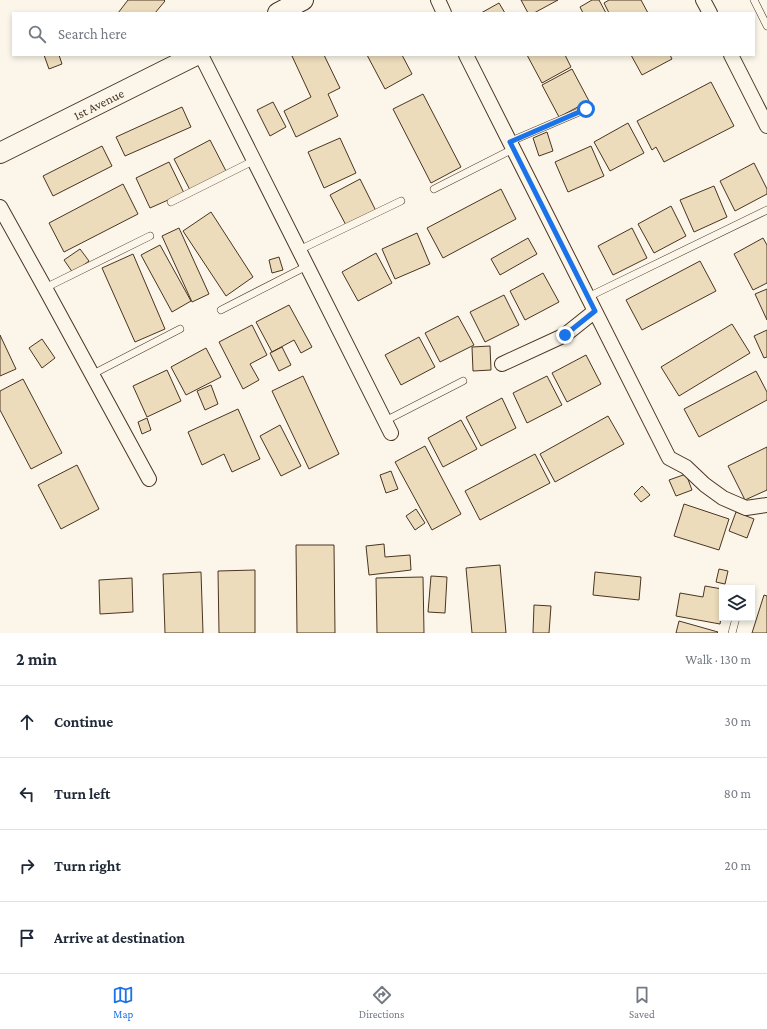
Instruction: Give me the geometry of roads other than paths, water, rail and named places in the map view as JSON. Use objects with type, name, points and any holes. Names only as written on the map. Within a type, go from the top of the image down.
[{"type":"street","points":[[280,12],[303,0]]},
{"type":"street","points":[[438,0],[444,12]]},
{"type":"street","points":[[703,0],[709,12]]},
{"type":"street","name":"1st Avenue","points":[[0,153],[194,56]]},
{"type":"street","points":[[201,56],[388,427]]},
{"type":"street","points":[[466,56],[669,458],[686,467],[705,485],[723,498],[746,508],[767,505]]},
{"type":"street","points":[[732,56],[767,126]]},
{"type":"street","points":[[0,207],[148,479]]},
{"type":"street","points":[[502,364],[565,335],[595,311]]},
{"type":"lane","points":[[754,0],[767,26]]},
{"type":"lane","points":[[434,189],[511,145],[586,109]]},
{"type":"lane","points":[[171,202],[253,161]]},
{"type":"lane","points":[[299,250],[401,201]]},
{"type":"lane","points":[[588,297],[767,210]]},
{"type":"lane","points":[[45,288],[150,236]]},
{"type":"lane","points":[[221,310],[307,266]]},
{"type":"lane","points":[[91,374],[180,329]]},
{"type":"lane","points":[[388,427],[463,382]]},
{"type":"lane","points":[[732,633],[735,621]]}]
